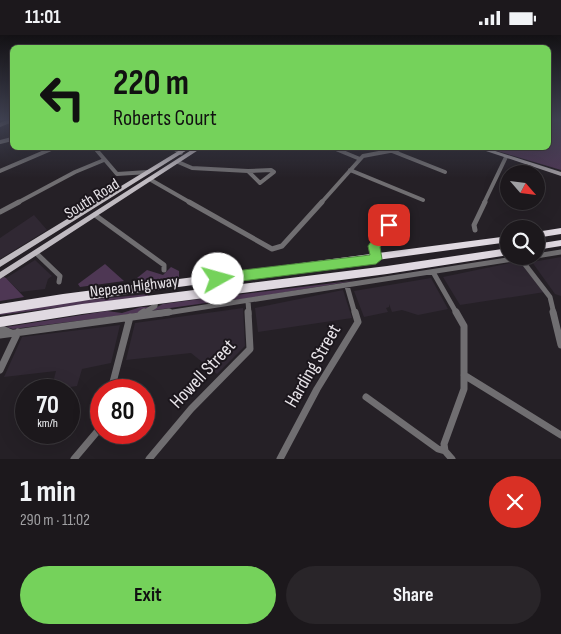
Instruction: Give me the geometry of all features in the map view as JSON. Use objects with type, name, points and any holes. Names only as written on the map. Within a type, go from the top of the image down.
[{"type":"highway","points":[[545,234],[561,231]]},
{"type":"highway","name":"Nepean Highway","points":[[0,309],[80,295],[376,259],[500,240]]},
{"type":"highway","points":[[489,242],[497,257]]},
{"type":"highway","points":[[545,246],[561,243]]},
{"type":"highway","name":"Nepean Highway","points":[[0,322],[206,293],[500,256]]},
{"type":"highway","points":[[156,300],[158,286]]},
{"type":"main road","name":"South Road","points":[[0,276],[95,215],[186,150]]},
{"type":"main road","name":"South Road","points":[[2,266],[88,210],[178,162],[196,150]]},
{"type":"main road","points":[[485,150],[561,174]]},
{"type":"main road","points":[[88,210],[95,215]]},
{"type":"main road","points":[[2,266],[34,254]]},
{"type":"street","points":[[0,171],[49,150]]},
{"type":"street","points":[[96,150],[118,174],[150,176],[272,249],[282,247],[360,159],[366,155],[396,150]]},
{"type":"street","points":[[176,150],[181,153]]},
{"type":"street","points":[[337,150],[360,159]]},
{"type":"street","points":[[392,151],[445,172]]},
{"type":"street","points":[[475,230],[474,225],[506,157]]},
{"type":"street","points":[[0,212],[75,172],[104,160]]},
{"type":"street","points":[[178,162],[192,169],[248,171],[271,169],[275,171],[260,183],[248,171]]},
{"type":"street","points":[[350,170],[423,200]]},
{"type":"street","points":[[95,215],[164,265],[164,270]]},
{"type":"street","points":[[376,259],[374,246],[389,225]]},
{"type":"street","points":[[545,250],[554,253]]},
{"type":"street","points":[[545,254],[561,252]]},
{"type":"street","points":[[34,254],[60,276],[59,282]]},
{"type":"street","points":[[0,335],[231,304],[347,286],[434,272],[500,257]]},
{"type":"street","points":[[525,265],[550,297],[561,345]]},
{"type":"street","points":[[404,267],[422,274]]},
{"type":"street","points":[[356,284],[372,272]]},
{"type":"street","points":[[434,272],[463,323],[464,389],[444,444],[444,451]]},
{"type":"street","name":"Harding Street","points":[[280,459],[317,389],[358,322],[347,286]]},
{"type":"street","points":[[206,293],[231,304]]},
{"type":"street","points":[[139,316],[154,306],[156,300]]},
{"type":"street","name":"Howell Street","points":[[149,459],[191,409],[248,352],[251,344],[248,301]]},
{"type":"street","points":[[114,379],[130,317]]},
{"type":"street","points":[[0,327],[15,332]]},
{"type":"street","points":[[0,370],[15,332]]},
{"type":"street","points":[[464,375],[561,435]]},
{"type":"street","points":[[366,397],[438,449],[444,451],[452,459]]},
{"type":"street","points":[[74,459],[90,440]]},
{"type":"shaded area","points":[[551,139],[561,139],[561,170],[494,150],[551,150]]},
{"type":"shaded area","points":[[34,215],[47,230],[0,259],[0,238]]},
{"type":"shaded area","points":[[561,257],[561,296],[555,294],[534,265],[545,265],[545,260]]},
{"type":"shaded area","points":[[35,260],[52,276],[48,279],[45,289],[20,292],[6,278]]},
{"type":"shaded area","points":[[105,264],[124,281],[80,287],[78,284]]},
{"type":"shaded area","points":[[501,265],[523,265],[545,292],[460,305],[443,277]]},
{"type":"shaded area","points":[[171,267],[179,271],[179,277],[145,281],[137,278],[147,270],[163,275]]},
{"type":"shaded area","points":[[4,277],[24,297],[0,301],[0,279]]},
{"type":"shaded area","points":[[431,278],[448,309],[418,315],[402,310],[392,312],[389,304],[389,307],[386,308],[388,312],[364,317],[354,291]]},
{"type":"shaded area","points":[[359,280],[237,300],[219,297]]},
{"type":"shaded area","points":[[343,290],[352,318],[258,332],[255,308]]},
{"type":"shaded area","points":[[148,294],[148,296],[0,315],[0,313],[70,302]]},
{"type":"shaded area","points":[[208,298],[220,301],[149,311],[163,304]]},
{"type":"shaded area","points":[[141,307],[150,307],[139,313],[13,329],[6,327],[107,311],[122,313]]},
{"type":"shaded area","points":[[243,308],[245,346],[217,374],[191,353],[126,360],[135,323]]},
{"type":"shaded area","points":[[120,325],[111,363],[82,369],[79,379],[54,379],[56,371],[4,377],[22,337]]},
{"type":"route","points":[[218,279],[376,259],[374,246],[389,225]]}]
